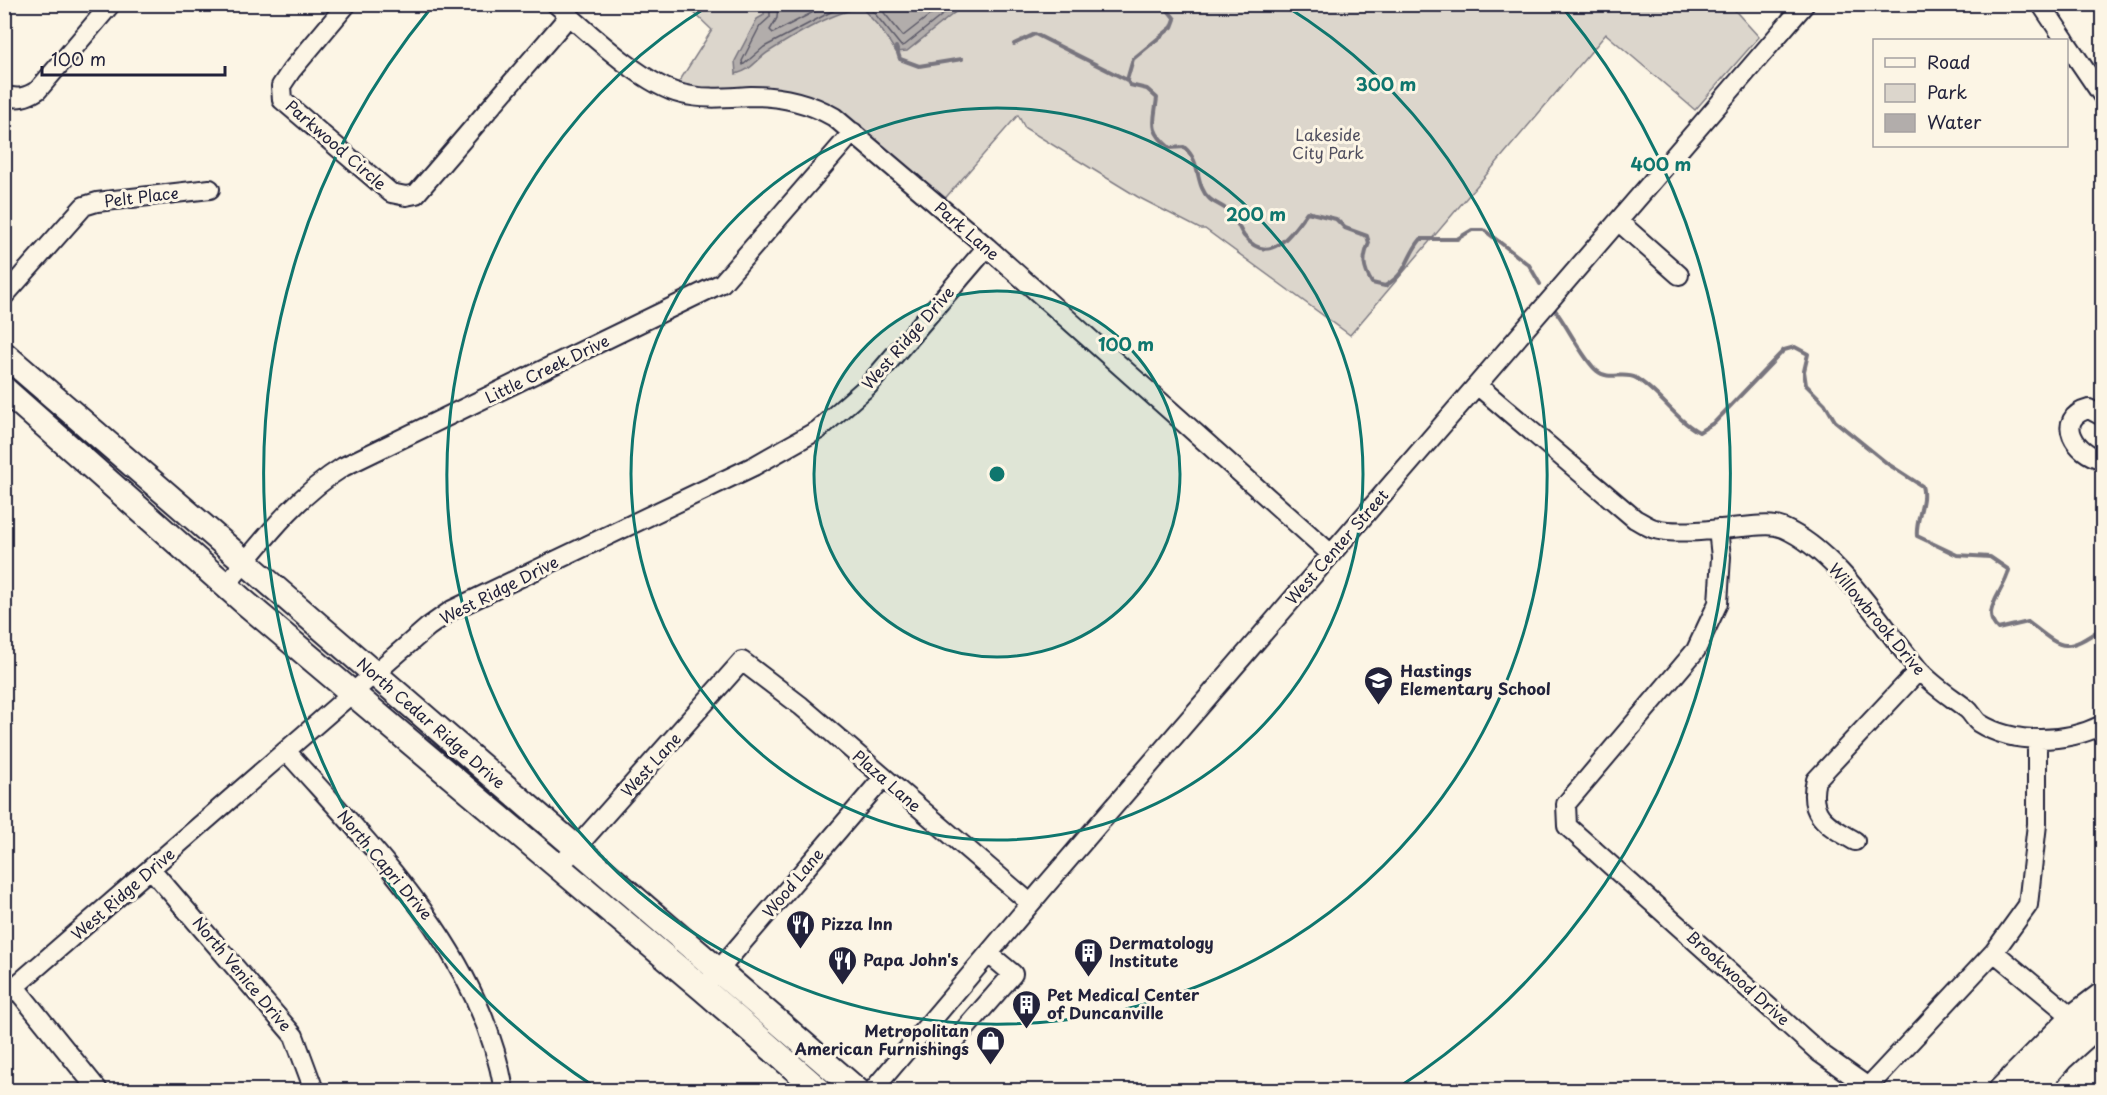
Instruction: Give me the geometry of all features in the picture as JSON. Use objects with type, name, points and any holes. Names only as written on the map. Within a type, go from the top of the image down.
[{"type":"main road","name":"North Cedar Ridge Drive","points":[[4,354],[857,1090]]},
{"type":"main road","name":"North Cedar Ridge Drive","points":[[4,389],[226,585],[819,1090]]},
{"type":"main road","points":[[2033,1090],[2088,1023],[2103,995]]},
{"type":"main road","points":[[2001,1090],[2088,1023]]},
{"type":"street","points":[[4,95],[14,98],[27,96],[38,90],[111,4]]},
{"type":"street","name":"Parkwood Circle","points":[[347,4],[291,71],[281,86],[282,100],[391,193],[406,196],[416,194],[562,10]]},
{"type":"street","name":"West Center Street","points":[[873,1090],[1030,903],[1805,4]]},
{"type":"street","points":[[2041,4],[2065,39]]},
{"type":"street","name":"Park Lane","points":[[562,10],[657,84],[682,94],[790,100],[813,105],[834,117],[987,247],[1331,554]]},
{"type":"street","points":[[2068,44],[2103,95]]},
{"type":"street","name":"Little Creek Drive","points":[[226,585],[296,504],[320,482],[343,467],[722,283],[853,132]]},
{"type":"street","name":"Pelt Place","points":[[4,296],[84,206],[97,202],[210,189]]},
{"type":"street","points":[[1618,222],[1679,275]]},
{"type":"street","name":"West Ridge Drive","points":[[10,992],[428,627],[453,610],[754,466],[818,430],[868,386],[987,247]]},
{"type":"street","name":"Willowbrook Drive","points":[[1477,385],[1635,519],[1655,529],[1718,529],[1770,525],[1783,528],[1817,551],[1845,578],[1919,670],[1941,692],[1969,711],[1978,722],[1999,732],[2037,739],[2081,733],[2103,725]]},
{"type":"street","points":[[2096,457],[2074,439],[2071,422],[2079,411],[2089,409],[2103,416]]},
{"type":"street","name":"Brookwood Drive","points":[[1718,529],[1721,557],[1718,603],[1696,650],[1566,804],[1567,826],[1820,1053],[1868,1087],[1994,952],[2028,905],[2037,824],[2037,739]]},
{"type":"street","name":"Plaza Lane","points":[[741,661],[797,703],[1030,903]]},
{"type":"street","name":"West Lane","points":[[559,867],[741,661]]},
{"type":"street","points":[[1854,841],[1830,827],[1816,811],[1811,797],[1816,780],[1919,670]]},
{"type":"street","name":"North Capri Drive","points":[[287,752],[391,868],[436,927],[477,1006],[499,1065],[504,1090]]},
{"type":"street","name":"Wood Lane","points":[[703,989],[884,778]]},
{"type":"street","name":"North Venice Drive","points":[[151,869],[294,1036],[314,1090]]},
{"type":"street","points":[[1994,952],[2088,1023]]},
{"type":"street","points":[[927,1027],[951,1045],[1013,974],[989,954]]},
{"type":"street","points":[[10,992],[98,1090]]},
{"type":"green space","name":"Lakeside City Park","points":[[685,4],[1729,4],[1759,37],[1695,110],[1606,34],[1350,335],[1205,229],[1200,229],[1138,197],[1025,128],[1018,115],[941,203],[828,105],[697,90],[677,85],[712,30]]},
{"type":"water","points":[[764,4],[964,5],[907,51],[896,52],[881,29],[862,8],[851,10],[802,32],[765,54],[751,67],[736,74],[735,61],[757,19],[764,15]]},
{"type":"waterway","points":[[1127,80],[1133,59],[1172,27],[1175,19],[1163,4]]},
{"type":"waterway","points":[[1014,44],[1035,34],[1127,80],[1130,85],[1147,89],[1157,98],[1154,126],[1158,136],[1170,148],[1184,147],[1189,152],[1205,193],[1211,200],[1230,212],[1244,236],[1254,245],[1263,249],[1280,244],[1307,212],[1336,219],[1345,228],[1367,236],[1369,243],[1364,259],[1367,273],[1372,283],[1385,286],[1403,270],[1421,239],[1457,239],[1472,230],[1484,230],[1529,265],[1540,284]]},
{"type":"waterway","points":[[896,47],[900,59],[919,66],[962,59]]},
{"type":"waterway","points":[[1555,310],[1586,359],[1597,371],[1606,375],[1627,375],[1636,378],[1690,427],[1699,432],[1715,422],[1784,350],[1795,347],[1808,354],[1804,371],[1806,385],[1825,404],[1835,421],[1888,464],[1922,486],[1923,498],[1917,536],[1957,555],[1990,557],[2009,570],[1992,609],[1991,616],[1998,629],[2028,622],[2057,643],[2071,645],[2102,628]]},
{"type":"place","name":"Hastings Elementary School","points":[[1379,706]]},
{"type":"place","name":"Pizza Inn","points":[[800,950]]},
{"type":"place","name":"Dermatology Institute","points":[[1088,978]]},
{"type":"place","name":"Papa John's","points":[[842,986]]},
{"type":"place","name":"Pet Medical Center of Duncanville","points":[[1026,1030]]},
{"type":"place","name":"Metropolitan American Furnishings","points":[[990,1066]]}]
